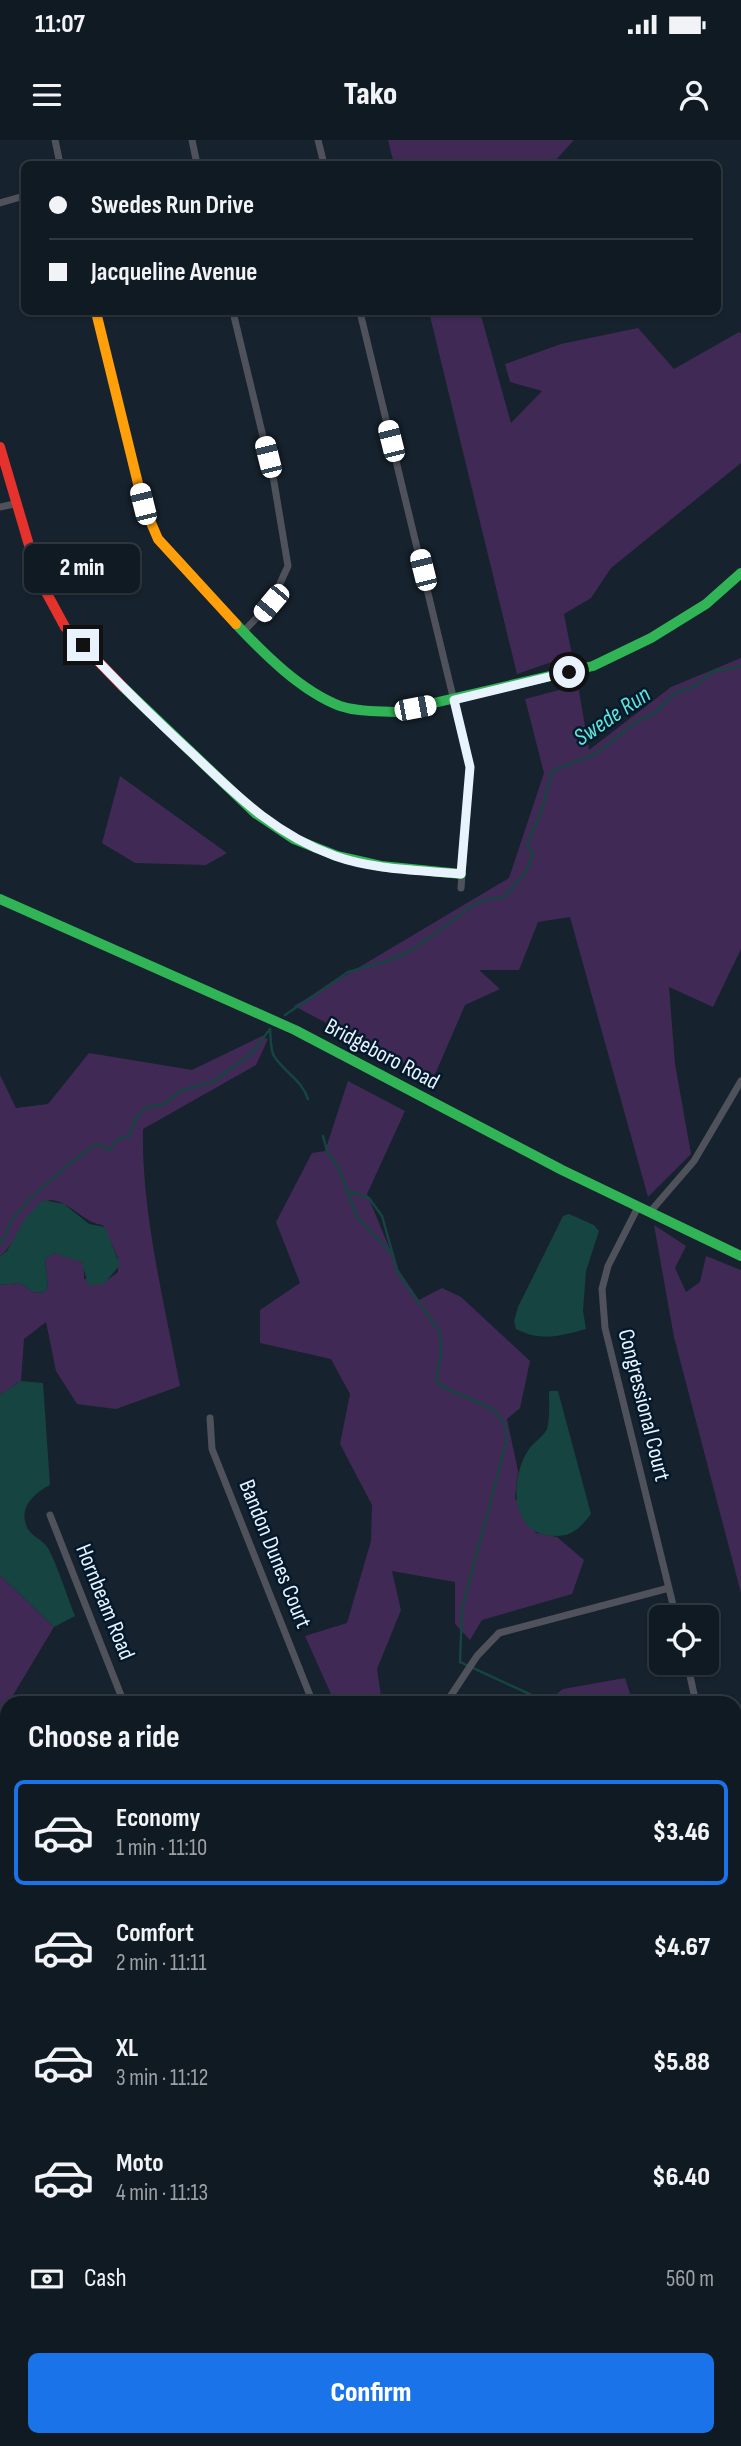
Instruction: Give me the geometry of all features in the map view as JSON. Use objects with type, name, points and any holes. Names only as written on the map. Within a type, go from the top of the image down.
[{"type":"street","points":[[55,140],[59,161]]},
{"type":"street","points":[[191,140],[196,161]]},
{"type":"street","points":[[318,140],[323,161]]},
{"type":"street","points":[[0,203],[21,198]]},
{"type":"street","points":[[97,315],[143,504],[158,539],[243,632],[295,680],[341,706],[362,711],[395,712],[593,666],[651,638],[706,604],[741,573]]},
{"type":"street","points":[[234,315],[274,481],[288,566],[271,603],[243,632]]},
{"type":"street","points":[[361,315],[470,767],[461,888]]},
{"type":"street","points":[[0,447],[14,504],[38,579],[65,627],[135,700],[256,813],[294,839],[337,856],[381,866],[461,874]]},
{"type":"street","points":[[0,507],[14,504]]},
{"type":"street","name":"Bridgeboro Road","points":[[0,898],[295,1030],[638,1207],[741,1256]]},
{"type":"street","points":[[650,1212],[694,1161],[741,1081]]},
{"type":"street","name":"Congressional Court","points":[[638,1207],[608,1266],[602,1289],[605,1328],[673,1605]]},
{"type":"street","name":"Bandon Dunes Court","points":[[210,1418],[212,1449],[310,1696]]},
{"type":"street","name":"Hornbeam Road","points":[[50,1516],[121,1696]]},
{"type":"street","points":[[451,1696],[477,1656],[499,1633],[669,1588]]},
{"type":"street","points":[[690,1675],[694,1696]]},
{"type":"shaded area","points":[[388,140],[574,140],[555,161],[393,161]]},
{"type":"shaded area","points":[[430,315],[481,315],[511,423],[542,391],[510,382],[505,364],[561,344],[638,328],[674,369],[739,332],[741,463],[611,568],[591,598],[564,614],[572,655],[517,674]]},
{"type":"shaded area","points":[[741,658],[741,949],[713,1007],[669,987],[675,1064],[691,1154],[648,1197],[570,917],[538,922],[519,970],[479,970],[500,989],[465,1005],[433,1079],[294,1006],[509,878],[544,773],[525,699],[578,685],[589,750],[671,687]]},
{"type":"shaded area","points":[[120,776],[227,853],[206,865],[135,863],[102,843]]},
{"type":"shaded area","points":[[262,1036],[268,1039],[256,1065],[143,1129],[143,1160],[150,1225],[180,1386],[116,1409],[77,1404],[56,1371],[46,1322],[24,1339],[21,1381],[0,1395],[0,1285],[20,1283],[33,1292],[44,1293],[48,1285],[45,1260],[54,1253],[80,1260],[84,1266],[84,1279],[106,1281],[118,1272],[118,1258],[103,1225],[86,1219],[53,1200],[36,1208],[0,1256],[0,1075],[16,1108],[48,1104],[89,1053],[192,1070]]},
{"type":"shaded area","points":[[348,1081],[405,1111],[367,1194],[398,1269],[419,1300],[442,1288],[461,1297],[530,1361],[520,1408],[507,1419],[518,1471],[515,1498],[536,1533],[557,1537],[584,1560],[572,1594],[482,1620],[470,1640],[455,1624],[455,1582],[392,1571],[401,1610],[377,1669],[381,1696],[332,1696],[305,1636],[347,1623],[371,1541],[372,1505],[340,1444],[350,1394],[331,1359],[260,1343],[260,1310],[300,1283],[276,1222],[312,1153],[325,1151]]},
{"type":"shaded area","points":[[43,1200],[64,1204],[89,1224],[105,1227],[120,1265],[104,1284],[88,1285],[82,1262],[54,1253],[45,1260],[48,1285],[44,1293],[33,1292],[20,1283],[0,1285],[0,1256],[7,1251],[26,1217]]},
{"type":"shaded area","points":[[569,1214],[594,1225],[599,1231],[586,1271],[583,1311],[586,1329],[543,1337],[525,1333],[516,1329],[514,1321],[518,1307],[563,1216]]},
{"type":"shaded area","points":[[654,1225],[686,1246],[675,1268],[686,1292],[700,1282],[706,1256],[741,1270],[741,1593],[674,1337]]},
{"type":"shaded area","points":[[21,1381],[43,1383],[50,1485],[38,1492],[29,1502],[25,1522],[30,1532],[48,1548],[75,1616],[54,1627],[0,1575],[0,1395]]},
{"type":"shaded area","points":[[549,1391],[558,1391],[591,1514],[576,1530],[556,1536],[541,1534],[529,1527],[517,1504],[516,1490],[522,1461],[547,1429]]},
{"type":"shaded area","points":[[0,1575],[54,1627],[13,1696],[0,1696]]},
{"type":"shaded area","points":[[625,1678],[631,1696],[554,1696],[563,1689]]},
{"type":"waterway","name":"Swede Run","points":[[285,1015],[348,972],[390,960],[410,951],[473,905],[504,897],[526,872],[533,853],[527,845],[543,806],[552,771],[597,753],[637,721],[652,715],[675,693],[695,686],[712,672],[741,666]]},
{"type":"waterway","points":[[270,1029],[274,1056],[302,1087],[308,1099]]},
{"type":"waterway","name":"Swede Run","points":[[0,1244],[15,1215],[64,1169],[97,1144],[109,1150],[118,1139],[129,1136],[136,1118],[145,1108],[164,1104],[180,1091],[214,1081],[252,1053],[270,1029]]},
{"type":"waterway","points":[[323,1136],[327,1151],[340,1171],[357,1217],[391,1253]]},
{"type":"waterway","points":[[346,1190],[369,1198],[382,1216],[398,1273],[440,1332],[441,1352],[436,1381],[493,1410],[506,1429],[506,1443],[462,1609],[460,1662],[534,1696]]},
{"type":"traffic: fast","points":[[236,624],[284,671],[325,699],[354,709],[395,712],[593,666],[651,638],[706,604],[741,573]]},
{"type":"traffic: fast","points":[[123,687],[255,813],[294,839],[337,856],[381,866],[461,874]]},
{"type":"traffic: fast","points":[[0,899],[295,1030],[562,1170],[741,1256]]},
{"type":"traffic: slow","points":[[97,315],[143,504],[158,539],[236,624]]},
{"type":"traffic: jam","points":[[0,447],[39,579],[65,627],[123,687]]},
{"type":"route","points":[[83,645],[135,700],[256,813],[294,839],[337,856],[381,866],[461,874],[470,767],[454,700],[569,672]]}]
